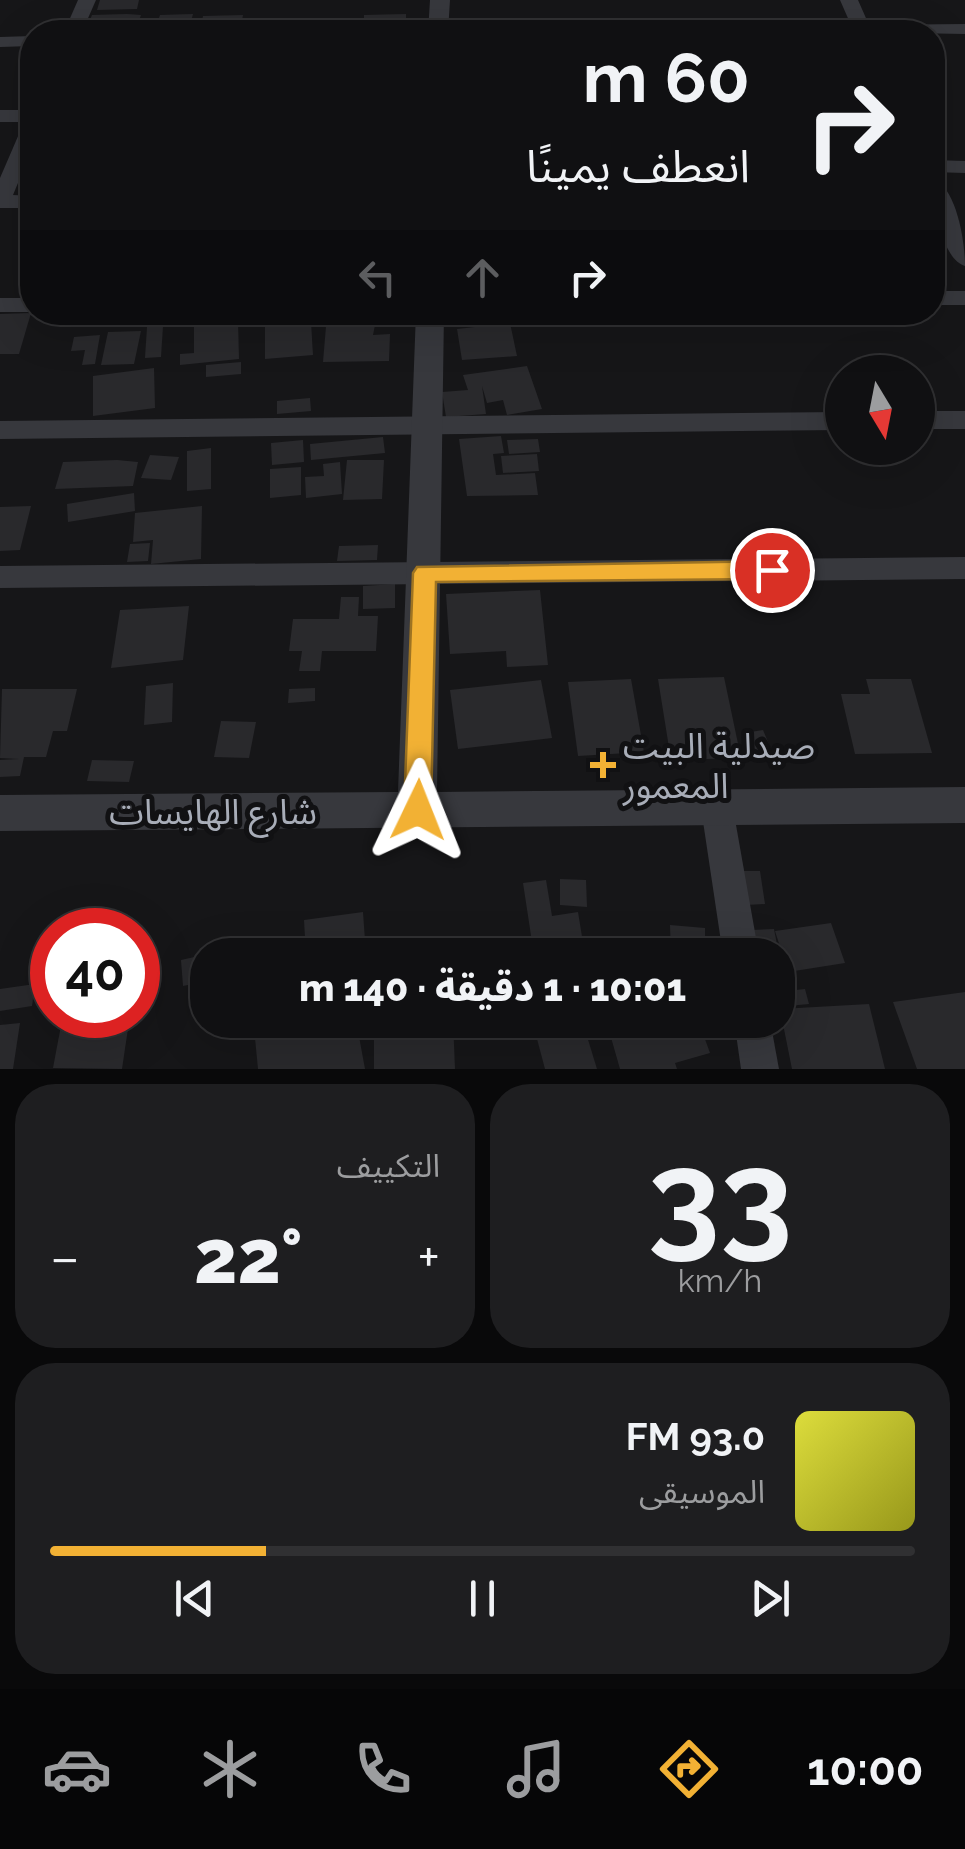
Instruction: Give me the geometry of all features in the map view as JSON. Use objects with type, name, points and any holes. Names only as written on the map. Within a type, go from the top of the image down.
[{"type":"street","points":[[0,202],[20,155]]},
{"type":"street","points":[[945,212],[963,251]]},
{"type":"street","points":[[418,810],[430,325]]},
{"type":"street","points":[[935,420],[965,420]]},
{"type":"street","points":[[0,430],[825,421]]},
{"type":"street","points":[[0,577],[965,568]]},
{"type":"street","name":"شارع الهايسات","points":[[0,813],[965,805]]},
{"type":"street","points":[[717,808],[738,938]]},
{"type":"street","points":[[755,1038],[760,1069]]},
{"type":"building","points":[[100,0],[139,0],[137,9],[97,10]]},
{"type":"building","points":[[193,14],[191,20],[158,20],[160,15]]},
{"type":"building","points":[[406,14],[406,20],[364,20],[364,15]]},
{"type":"building","points":[[92,15],[141,15],[139,20],[90,20]]},
{"type":"building","points":[[243,15],[242,20],[202,20],[203,16]]},
{"type":"building","points":[[20,313],[20,325],[27,325],[19,354],[0,354],[0,314]]},
{"type":"building","points":[[194,325],[238,325],[239,359],[180,365],[180,354],[194,353]]},
{"type":"building","points":[[311,325],[313,355],[265,359],[265,326]]},
{"type":"building","points":[[375,325],[373,335],[390,334],[389,361],[323,362],[326,326]]},
{"type":"building","points":[[510,325],[517,356],[462,360],[457,329]]},
{"type":"building","points":[[163,326],[161,357],[145,358],[147,327]]},
{"type":"building","points":[[141,331],[134,364],[101,365],[108,332]]},
{"type":"building","points":[[100,335],[95,364],[82,365],[85,350],[71,351],[74,337]]},
{"type":"building","points":[[241,362],[241,374],[206,377],[206,365]]},
{"type":"building","points":[[527,366],[542,409],[507,415],[503,400],[487,403],[482,386],[486,414],[446,417],[442,392],[468,390],[463,375]]},
{"type":"building","points":[[154,368],[155,408],[93,416],[93,376]]},
{"type":"building","points":[[310,398],[311,411],[277,414],[277,401]]},
{"type":"building","points":[[501,436],[504,453],[493,454],[496,475],[535,473],[538,495],[467,496],[459,439]]},
{"type":"building","points":[[383,437],[385,453],[311,460],[310,444]]},
{"type":"building","points":[[538,439],[540,452],[509,454],[507,440]]},
{"type":"building","points":[[303,440],[304,462],[272,465],[271,443]]},
{"type":"building","points":[[211,448],[211,489],[187,491],[187,451]]},
{"type":"building","points":[[537,454],[539,471],[503,473],[501,456]]},
{"type":"building","points":[[150,455],[179,457],[171,480],[141,478]]},
{"type":"building","points":[[347,460],[384,460],[382,499],[343,500]]},
{"type":"building","points":[[63,462],[138,462],[133,486],[55,489]]},
{"type":"building","points":[[340,462],[342,494],[306,498],[305,477],[324,476],[323,464]]},
{"type":"building","points":[[301,467],[301,495],[270,498],[270,469]]},
{"type":"building","points":[[134,493],[135,511],[68,522],[67,504]]},
{"type":"building","points":[[31,506],[20,550],[0,551],[0,507]]},
{"type":"building","points":[[202,506],[201,559],[151,564],[153,540],[133,542],[135,513]]},
{"type":"building","points":[[150,543],[148,561],[127,562],[130,544]]},
{"type":"building","points":[[378,545],[377,560],[337,561],[339,546]]},
{"type":"building","points":[[395,584],[395,608],[363,609],[363,586]]},
{"type":"building","points":[[540,590],[548,665],[507,667],[506,651],[450,654],[446,594]]},
{"type":"building","points":[[341,597],[359,597],[358,616],[378,616],[376,651],[322,651],[320,671],[299,671],[302,651],[289,651],[293,619],[339,619]]},
{"type":"building","points":[[189,606],[183,660],[111,668],[120,610]]},
{"type":"building","points":[[724,677],[741,758],[671,760],[658,679]]},
{"type":"building","points":[[631,679],[644,752],[578,756],[568,682]]},
{"type":"building","points":[[866,679],[911,679],[932,753],[855,754],[841,694],[870,694]]},
{"type":"building","points":[[541,680],[552,738],[458,749],[450,690]]},
{"type":"building","points":[[173,683],[172,722],[144,725],[146,686]]},
{"type":"building","points":[[315,688],[315,701],[288,703],[289,689]]},
{"type":"building","points":[[2,689],[77,689],[67,731],[53,731],[46,757],[24,757],[20,776],[0,777],[0,760],[19,759],[0,758]]},
{"type":"building","points":[[221,721],[256,722],[249,758],[214,757]]},
{"type":"building","points":[[763,730],[771,749],[751,752],[744,733]]},
{"type":"building","points":[[92,760],[134,761],[129,782],[87,781]]},
{"type":"building","points":[[741,871],[760,871],[765,904],[746,905]]},
{"type":"building","points":[[560,879],[586,880],[587,907],[560,905]]},
{"type":"building","points":[[546,880],[552,916],[578,912],[582,938],[531,938],[523,883]]},
{"type":"building","points":[[363,912],[365,938],[305,938],[304,920]]},
{"type":"building","points":[[831,923],[845,963],[795,971],[795,938],[777,938],[775,931]]},
{"type":"building","points":[[670,925],[705,928],[705,938],[670,938]]},
{"type":"building","points":[[774,929],[776,938],[753,938],[751,930]]},
{"type":"building","points":[[190,958],[190,985],[183,986],[181,960]]},
{"type":"building","points":[[30,985],[30,1006],[0,1011],[0,989]]},
{"type":"building","points":[[805,989],[809,1004],[795,1005],[795,990]]},
{"type":"building","points":[[965,992],[965,1069],[917,1069],[893,1002]]},
{"type":"building","points":[[869,1004],[885,1069],[792,1069],[786,1038],[795,1038],[795,1008]]},
{"type":"building","points":[[20,1023],[13,1069],[0,1069],[0,1025]]},
{"type":"building","points":[[59,1038],[127,1038],[122,1069],[53,1068]]},
{"type":"building","points":[[255,1038],[359,1038],[365,1069],[258,1069]]},
{"type":"building","points":[[374,1038],[454,1038],[455,1069],[374,1069]]},
{"type":"building","points":[[537,1038],[588,1038],[597,1069],[545,1069]]},
{"type":"building","points":[[611,1038],[705,1038],[710,1053],[675,1063],[677,1069],[620,1069]]},
{"type":"place","name":"صيدلية البيت المعمور","points":[[603,765]]},
{"type":"route","points":[[418,810],[425,573],[772,570]]}]
